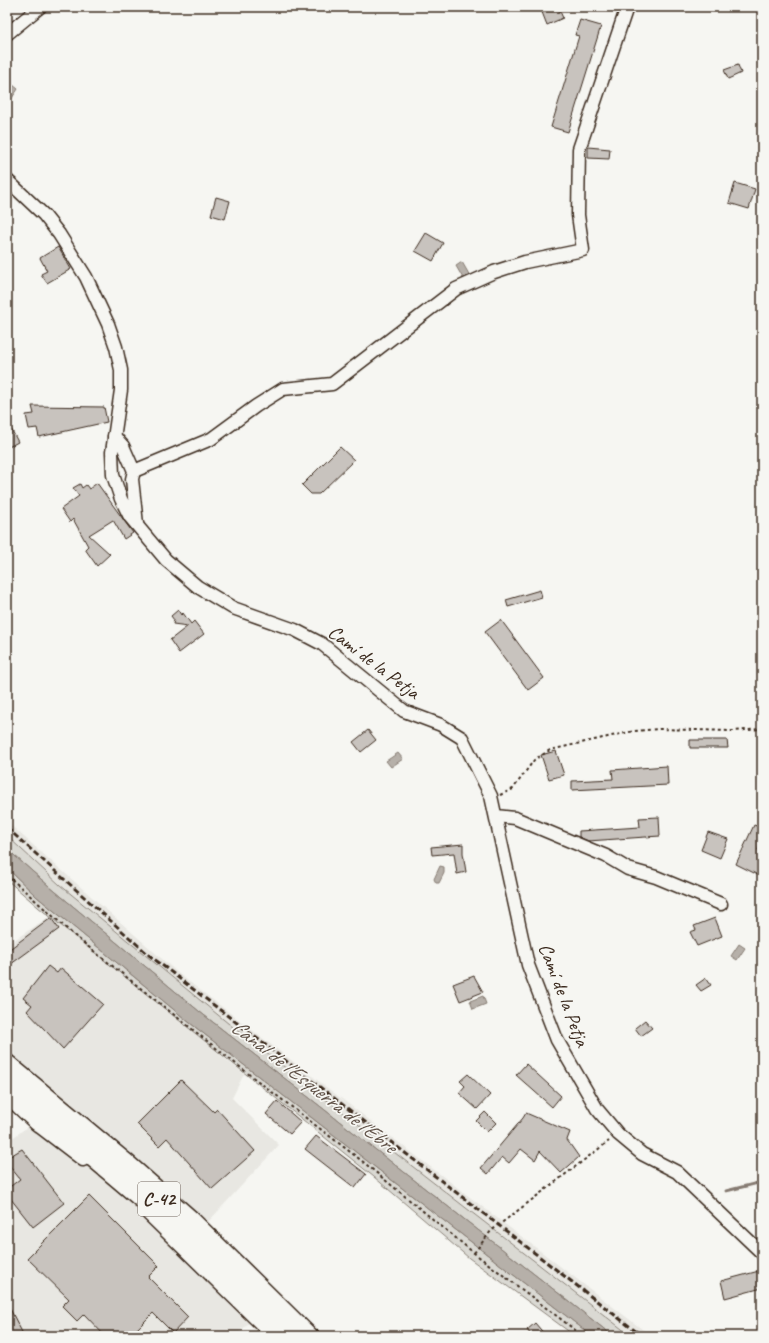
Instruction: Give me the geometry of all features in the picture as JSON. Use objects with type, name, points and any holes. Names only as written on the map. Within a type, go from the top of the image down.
[{"type":"main road","name":"C-42","points":[[7,1071],[128,1171],[189,1225],[301,1336]]},
{"type":"main road","name":"C-42","points":[[7,1087],[185,1237],[285,1336]]},
{"type":"street","points":[[7,34],[40,7]]},
{"type":"street","points":[[134,471],[211,439],[256,406],[284,389],[332,384],[456,289],[494,272],[525,262],[582,250],[578,215],[579,149],[628,7]]},
{"type":"street","name":"Camí de la Petja","points":[[7,180],[44,215],[59,234],[86,277],[108,324],[116,347],[121,370],[121,390],[112,452],[113,475],[121,499],[137,526],[166,560],[198,587],[233,608],[295,630],[322,644],[404,711],[441,725],[462,738],[491,796],[528,965],[557,1040],[597,1109],[618,1134],[642,1154],[678,1172],[762,1253]]},
{"type":"street","points":[[114,436],[123,446],[134,471],[132,479],[137,526]]},
{"type":"street","points":[[496,816],[515,818],[606,856],[628,869],[656,876],[721,904]]},
{"type":"street","points":[[7,1060],[126,1159],[192,1217],[272,1296],[288,1301],[313,1326],[313,1336]]},
{"type":"street","points":[[7,1097],[36,1124],[136,1203],[273,1336]]},
{"type":"path","points":[[491,796],[503,794],[513,789],[534,760],[550,750],[634,731],[660,729],[732,731],[762,729]]},
{"type":"path","points":[[7,875],[76,937],[250,1076],[362,1161],[474,1253],[583,1336]]},
{"type":"path","points":[[474,1253],[488,1234],[618,1134]]},
{"type":"shaded area","points":[[13,85],[18,89],[10,101],[7,99],[7,93]]},
{"type":"shaded area","points":[[462,262],[470,276],[464,280],[456,266]]},
{"type":"shaded area","points":[[398,753],[403,759],[391,767],[386,761]]},
{"type":"shaded area","points":[[7,822],[179,974],[651,1336],[631,1336],[229,1024],[60,885],[7,836]]},
{"type":"shaded area","points":[[7,836],[60,885],[229,1024],[631,1336],[613,1336],[200,1012],[50,887],[7,849]]},
{"type":"shaded area","points":[[7,849],[50,887],[200,1012],[613,1336],[592,1336],[190,1023],[36,896],[7,868]]},
{"type":"shaded area","points":[[440,866],[444,867],[444,873],[439,883],[436,883],[434,879]]},
{"type":"shaded area","points":[[7,868],[36,896],[190,1023],[592,1336],[575,1336],[469,1258],[374,1177],[38,907],[7,880]]},
{"type":"shaded area","points":[[50,916],[244,1074],[232,1098],[279,1145],[185,1247],[251,1321],[235,1336],[7,1336],[7,1142],[26,1128],[52,1092],[7,1052],[7,945]]},
{"type":"shaded area","points":[[739,944],[745,948],[737,960],[731,956]]},
{"type":"shaded area","points":[[483,996],[486,1004],[473,1009],[470,1001]]},
{"type":"building","points":[[540,7],[558,7],[563,18],[547,25]]},
{"type":"building","points":[[580,20],[601,26],[568,132],[551,127],[579,36],[575,35]]},
{"type":"building","points":[[738,65],[741,73],[728,79],[724,70]]},
{"type":"building","points":[[588,147],[610,149],[609,159],[588,158]]},
{"type":"building","points":[[735,183],[755,189],[749,209],[729,203]]},
{"type":"building","points":[[216,197],[230,201],[225,219],[211,215]]},
{"type":"building","points":[[426,233],[443,243],[433,261],[415,251]]},
{"type":"building","points":[[58,247],[71,269],[47,283],[41,274],[47,271],[40,258]]},
{"type":"building","points":[[32,406],[104,407],[107,422],[39,437],[37,428],[29,429],[26,415],[34,414]]},
{"type":"building","points":[[7,421],[18,442],[7,448]]},
{"type":"building","points":[[340,447],[354,460],[319,494],[311,494],[302,485]]},
{"type":"building","points":[[97,483],[133,533],[124,539],[113,520],[89,535],[110,554],[97,566],[85,549],[88,546],[73,519],[70,522],[61,509],[79,496],[73,488],[80,484],[82,488],[86,485],[89,489]]},
{"type":"building","points":[[540,590],[542,597],[508,607],[506,600]]},
{"type":"building","points":[[178,610],[181,615],[183,613],[191,624],[194,621],[204,634],[179,653],[170,640],[188,626],[173,624],[174,620],[171,616]]},
{"type":"building","points":[[501,620],[544,678],[528,690],[485,632]]},
{"type":"building","points":[[368,730],[376,740],[361,752],[353,742]]},
{"type":"building","points":[[690,740],[727,740],[728,748],[690,748]]},
{"type":"building","points":[[556,751],[564,775],[549,779],[541,755]]},
{"type":"building","points":[[667,766],[668,785],[572,790],[572,781],[613,779],[612,770]]},
{"type":"building","points":[[659,817],[660,836],[588,841],[579,837],[579,831],[640,827],[639,818]]},
{"type":"building","points":[[754,825],[762,828],[762,840],[758,850],[762,852],[758,859],[762,861],[762,877],[736,864]]},
{"type":"building","points":[[708,832],[728,839],[720,858],[701,850]]},
{"type":"building","points":[[463,844],[466,872],[457,874],[454,853],[432,855],[431,847]]},
{"type":"building","points":[[51,918],[59,929],[7,967],[7,951]]},
{"type":"building","points":[[715,918],[722,936],[697,946],[690,932],[696,930],[694,926]]},
{"type":"building","points":[[48,966],[57,973],[61,968],[103,1004],[63,1049],[27,1011],[32,1005],[23,998]]},
{"type":"building","points":[[474,976],[483,992],[460,1001],[453,984]]},
{"type":"building","points":[[706,978],[711,985],[701,991],[696,985]]},
{"type":"building","points":[[645,1020],[652,1028],[641,1036],[635,1028]]},
{"type":"building","points":[[526,1064],[561,1096],[552,1107],[516,1075]]},
{"type":"building","points":[[468,1074],[490,1095],[477,1109],[459,1093],[465,1086],[460,1081]]},
{"type":"building","points":[[181,1080],[214,1112],[217,1109],[255,1151],[212,1189],[167,1138],[159,1146],[137,1124]]},
{"type":"building","points":[[277,1101],[301,1122],[290,1134],[266,1114]]},
{"type":"building","points":[[485,1112],[496,1123],[487,1132],[476,1121]]},
{"type":"building","points":[[526,1113],[570,1132],[567,1140],[579,1157],[561,1173],[540,1151],[535,1160],[521,1149],[509,1163],[502,1157],[488,1174],[481,1168]]},
{"type":"building","points":[[316,1136],[366,1174],[355,1188],[305,1149]]},
{"type":"building","points":[[22,1149],[64,1203],[33,1227],[7,1194],[7,1189],[20,1179],[7,1163],[7,1158]]},
{"type":"building","points":[[89,1196],[159,1266],[148,1277],[188,1317],[173,1333],[153,1313],[130,1336],[105,1336],[84,1314],[77,1321],[62,1306],[69,1299],[27,1258]]},
{"type":"building","points":[[759,1271],[762,1288],[725,1298],[721,1281]]},
{"type":"building","points":[[7,1303],[24,1336],[7,1336]]},
{"type":"building","points":[[535,1323],[546,1336],[532,1336],[527,1330]]},
{"type":"waterway","points":[[726,1191],[762,1182]]},
{"type":"railway","points":[[7,828],[149,955],[642,1336]]},
{"type":"water label","name":"Canal de l'Esquerra de l'Ebre","points":[[314,1086]]}]
